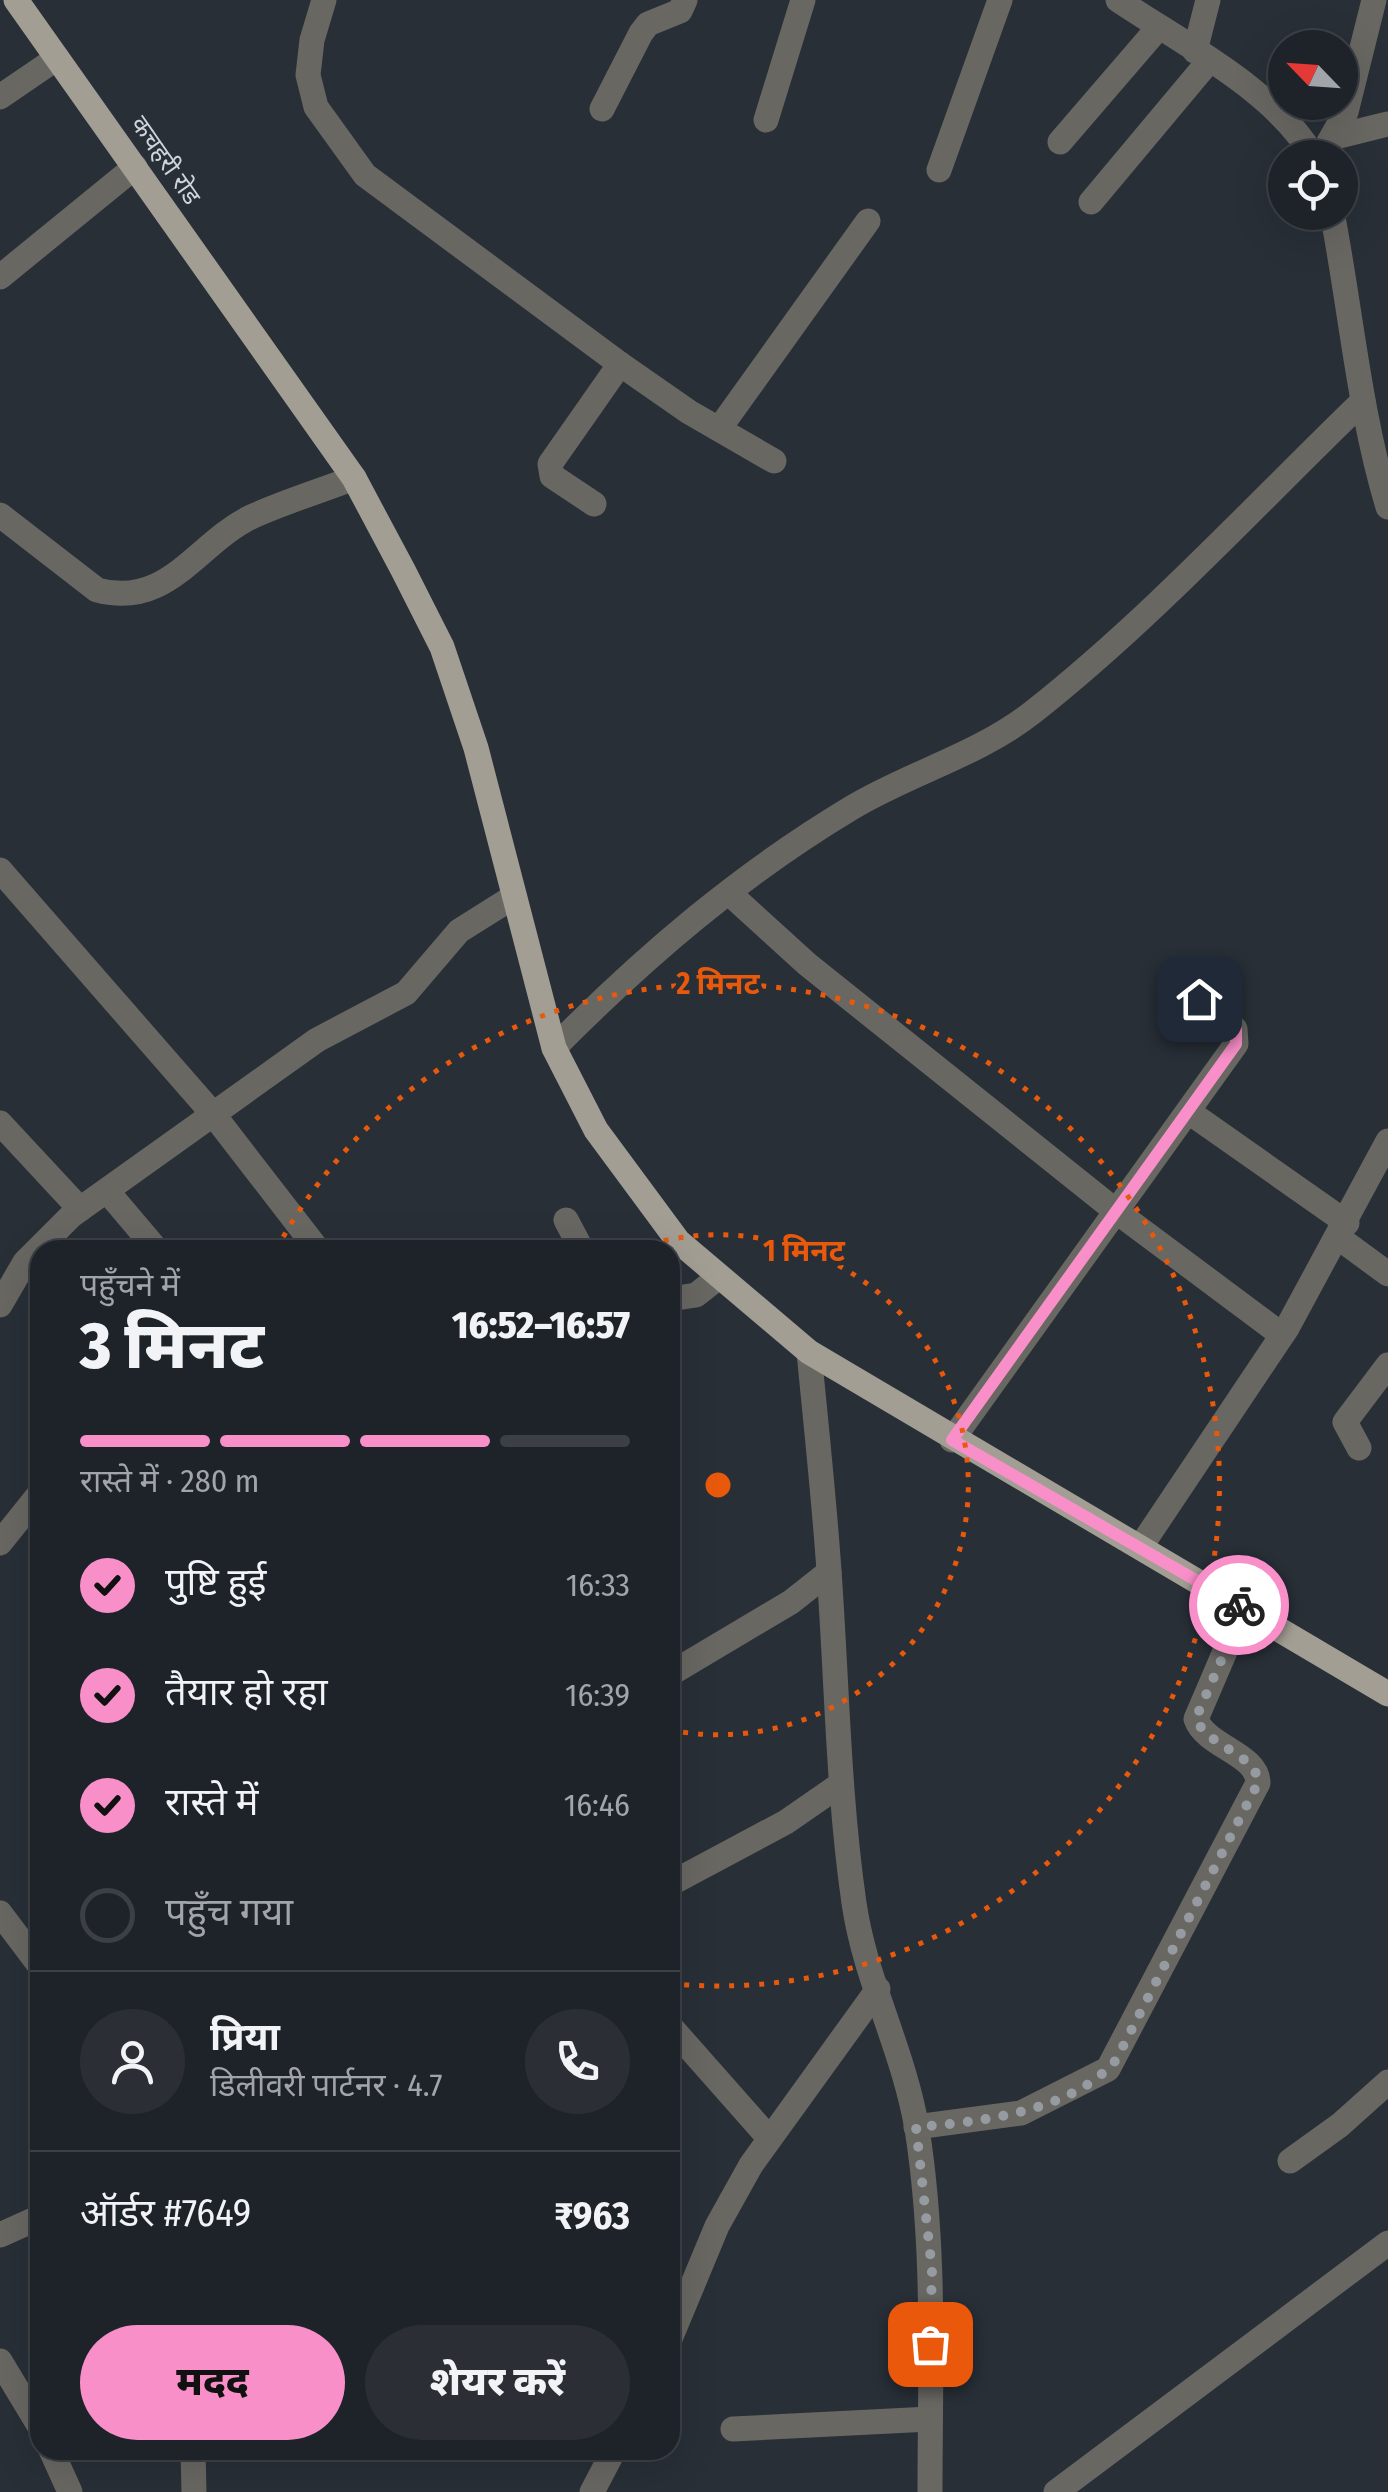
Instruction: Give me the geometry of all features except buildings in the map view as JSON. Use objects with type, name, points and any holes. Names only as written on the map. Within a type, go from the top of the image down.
[{"type":"main road","name":"कचहरी रोड","points":[[16,0],[354,478],[442,647],[476,748],[554,1048],[596,1130],[662,1221],[719,1277],[810,1352],[952,1440],[1141,1546],[1388,1694]]},
{"type":"street","points":[[324,0],[312,40],[308,75],[316,106],[354,161],[411,211],[620,364],[774,461]]},
{"type":"street","points":[[602,109],[641,33],[648,24],[680,11],[685,0]]},
{"type":"street","points":[[766,120],[804,0]]},
{"type":"street","points":[[939,170],[1000,0]]},
{"type":"street","points":[[1118,0],[1244,84],[1303,140]]},
{"type":"street","points":[[1091,202],[1202,56],[1208,0]]},
{"type":"street","points":[[1328,140],[1353,85],[1374,0]]},
{"type":"street","points":[[1060,142],[1159,28]]},
{"type":"street","points":[[0,97],[57,58]]},
{"type":"street","points":[[1349,140],[1388,124]]},
{"type":"street","points":[[0,278],[135,167]]},
{"type":"street","points":[[719,429],[868,221]]},
{"type":"street","points":[[1335,230],[1363,401],[1378,440],[1388,507]]},
{"type":"street","points":[[594,504],[552,476],[550,464],[620,364]]},
{"type":"street","points":[[554,1048],[640,961],[830,821],[976,749],[1034,711],[1160,598],[1363,401]]},
{"type":"street","points":[[0,515],[96,590],[113,594],[145,591],[182,574],[216,541],[249,518],[354,478]]},
{"type":"street","points":[[0,870],[213,1114],[310,1240]]},
{"type":"street","points":[[729,893],[807,964],[1117,1212],[1282,1335]]},
{"type":"street","points":[[55,1240],[80,1209],[317,1040],[406,993],[459,932],[512,897]]},
{"type":"street","points":[[952,1440],[1238,1038],[1236,1030],[1199,999]]},
{"type":"street","points":[[1189,1112],[1343,1230],[1388,1274]]},
{"type":"street","points":[[0,1123],[80,1209]]},
{"type":"street","points":[[1141,1546],[1282,1335],[1343,1230],[1388,1141]]},
{"type":"street","points":[[106,1191],[148,1240]]},
{"type":"street","points":[[566,1220],[577,1240]]},
{"type":"street","points":[[0,1305],[30,1270]]},
{"type":"street","points":[[680,1297],[696,1295],[719,1277]]},
{"type":"street","points":[[810,1352],[829,1572],[838,1786],[862,1952],[878,1990],[916,2127],[932,2270],[930,2492]]},
{"type":"street","points":[[1359,1448],[1344,1422],[1388,1366]]},
{"type":"street","points":[[0,1543],[30,1506]]},
{"type":"street","points":[[680,1668],[791,1602],[829,1572]]},
{"type":"street","points":[[916,2127],[1021,2113],[1100,2076],[1116,2060],[1258,1783],[1253,1767],[1205,1735],[1196,1718],[1244,1608]]},
{"type":"street","points":[[680,1879],[786,1822],[838,1786]]},
{"type":"street","points":[[0,1913],[30,1953]]},
{"type":"street","points":[[680,2314],[716,2226],[770,2138],[878,1990]]},
{"type":"street","points":[[680,2037],[770,2138]]},
{"type":"street","points":[[1290,2160],[1340,2125],[1388,2082]]},
{"type":"street","points":[[0,2235],[30,2222]]},
{"type":"street","points":[[1056,2492],[1388,2243]]},
{"type":"street","points":[[0,2361],[30,2410]]},
{"type":"street","points":[[732,2429],[930,2419]]},
{"type":"street","points":[[56,2460],[70,2492]]},
{"type":"street","points":[[193,2460],[194,2492]]},
{"type":"street","points":[[592,2492],[609,2460]]},
{"type":"way so far","points":[[930,2344],[932,2270],[916,2127],[1021,2113],[1100,2076],[1116,2060],[1138,2010],[1258,1783],[1259,1776],[1253,1767],[1205,1735],[1196,1718],[1244,1608],[1239,1605]]},
{"type":"route","points":[[1199,999],[1236,1030],[1236,1044],[952,1440],[1239,1605]]}]
